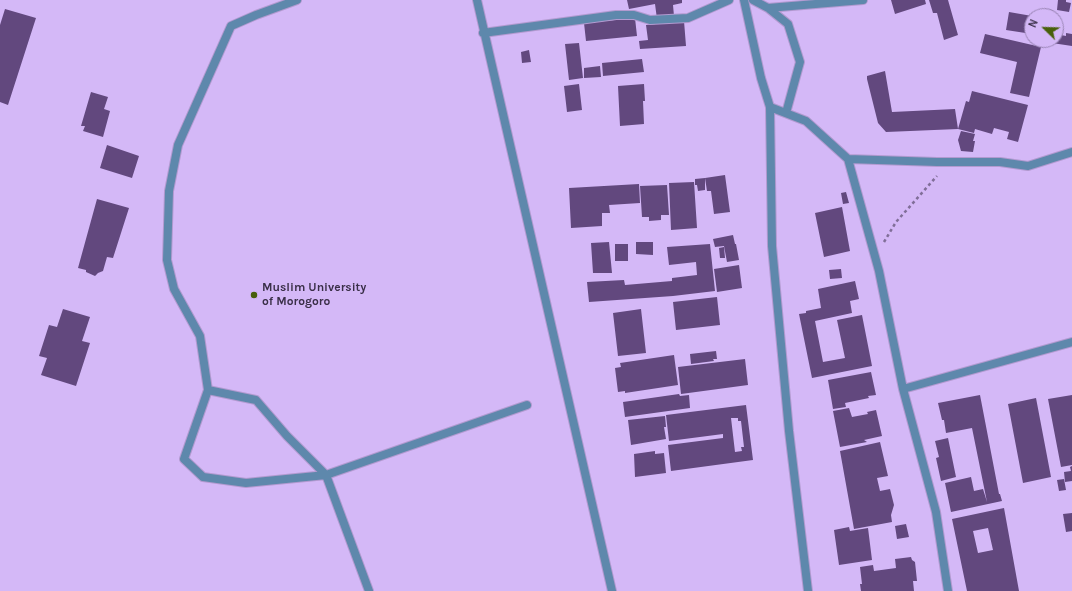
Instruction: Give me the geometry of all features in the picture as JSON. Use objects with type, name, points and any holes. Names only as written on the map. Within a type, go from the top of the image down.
[{"type":"street","points":[[297,0],[231,26],[178,145],[168,191],[167,260],[174,289],[200,336],[208,390],[184,459],[203,477],[246,483],[326,475],[527,405]]},
{"type":"street","points":[[477,0],[483,33],[612,591]]},
{"type":"street","points":[[483,33],[616,15],[634,15],[650,20],[688,18],[729,0]]},
{"type":"street","points":[[744,0],[761,78],[770,107],[772,246],[789,431],[808,591]]},
{"type":"street","points":[[753,0],[768,8],[788,24],[800,62],[786,113]]},
{"type":"street","points":[[768,8],[863,0]]},
{"type":"street","points":[[770,107],[806,121],[848,159],[879,271],[904,390],[936,512],[948,591]]},
{"type":"street","points":[[848,159],[1000,162],[1028,166],[1072,152]]},
{"type":"street","points":[[904,390],[1072,342]]},
{"type":"street","points":[[208,390],[256,400],[326,475],[369,591]]},
{"type":"path","points":[[884,242],[896,222],[949,162]]},
{"type":"building","points":[[627,0],[682,0],[682,3],[673,5],[674,16],[657,19],[655,4],[629,9]]},
{"type":"building","points":[[891,0],[925,0],[926,4],[895,14]]},
{"type":"building","points":[[929,0],[948,0],[958,35],[944,40],[937,13],[933,13]]},
{"type":"building","points":[[1058,0],[1066,0],[1066,2],[1071,3],[1069,12],[1064,11],[1064,8],[1057,8]]},
{"type":"building","points":[[5,9],[36,18],[8,105],[0,102],[0,25]]},
{"type":"building","points":[[1009,12],[1024,15],[1024,33],[1006,30]]},
{"type":"building","points":[[635,18],[637,36],[586,41],[584,23]]},
{"type":"building","points":[[684,21],[686,46],[640,49],[639,41],[648,40],[646,25]]},
{"type":"building","points":[[1066,33],[1072,34],[1072,46],[1064,45],[1064,36],[1066,36]]},
{"type":"building","points":[[985,34],[1024,43],[1024,48],[1041,48],[1029,97],[1010,93],[1017,62],[980,53]]},
{"type":"building","points":[[579,43],[583,78],[569,80],[565,44]]},
{"type":"building","points":[[529,50],[531,62],[522,63],[521,52]]},
{"type":"building","points":[[642,59],[644,72],[603,76],[602,63]]},
{"type":"building","points":[[600,66],[601,77],[584,78],[584,68]]},
{"type":"building","points":[[885,71],[892,112],[955,109],[958,129],[886,132],[878,123],[867,79],[867,76]]},
{"type":"building","points":[[579,84],[582,110],[567,112],[564,86]]},
{"type":"building","points":[[644,84],[644,124],[620,126],[618,86]]},
{"type":"building","points":[[972,91],[1028,105],[1018,142],[1007,139],[1009,132],[994,128],[992,134],[975,129],[974,133],[958,129],[966,101],[969,102]]},
{"type":"building","points":[[91,92],[108,97],[104,109],[110,111],[103,137],[83,131],[85,126],[81,126]]},
{"type":"building","points":[[961,131],[975,134],[973,141],[975,141],[973,152],[961,151],[958,140]]},
{"type":"building","points":[[107,145],[139,156],[132,178],[100,168]]},
{"type":"building","points":[[725,175],[730,212],[714,214],[711,191],[707,191],[705,178]]},
{"type":"building","points":[[705,178],[705,190],[698,191],[697,185],[695,185],[695,179]]},
{"type":"building","points":[[694,182],[697,228],[671,230],[669,183]]},
{"type":"building","points":[[639,184],[640,203],[609,205],[610,213],[602,213],[602,226],[571,228],[569,188]]},
{"type":"building","points":[[667,185],[669,215],[661,215],[661,220],[649,221],[649,217],[642,217],[640,186]]},
{"type":"building","points":[[846,192],[849,203],[843,204],[841,193]]},
{"type":"building","points":[[97,199],[129,208],[113,258],[107,257],[103,271],[95,276],[86,272],[86,270],[78,268]]},
{"type":"building","points":[[842,207],[850,251],[824,257],[815,213]]},
{"type":"building","points":[[733,235],[739,260],[727,262],[724,246],[715,247],[713,239]]},
{"type":"building","points":[[609,242],[612,273],[593,273],[591,243]]},
{"type":"building","points":[[636,242],[653,242],[653,255],[636,254]]},
{"type":"building","points":[[615,244],[628,244],[628,261],[615,261]]},
{"type":"building","points":[[710,244],[715,291],[673,296],[589,302],[587,282],[624,280],[625,285],[672,281],[672,278],[697,275],[696,262],[669,265],[667,247]]},
{"type":"building","points":[[724,247],[725,258],[720,258],[719,248]]},
{"type":"building","points":[[739,265],[742,288],[717,292],[714,269]]},
{"type":"building","points":[[841,269],[842,278],[830,279],[829,270]]},
{"type":"building","points":[[855,281],[859,299],[850,301],[852,313],[815,321],[823,362],[845,358],[837,320],[862,315],[872,366],[812,378],[799,314],[821,308],[818,289]]},
{"type":"building","points":[[717,297],[720,325],[676,330],[673,302]]},
{"type":"building","points":[[63,309],[90,317],[82,341],[90,343],[76,386],[41,375],[47,358],[39,356],[49,325],[57,327]]},
{"type":"building","points":[[641,309],[646,353],[618,356],[613,313]]},
{"type":"building","points":[[716,351],[717,359],[713,359],[714,361],[691,364],[690,354]]},
{"type":"building","points":[[674,355],[678,385],[625,393],[625,391],[618,392],[615,368],[621,367],[620,363]]},
{"type":"building","points":[[745,359],[748,385],[681,394],[678,367]]},
{"type":"building","points":[[871,372],[876,395],[845,403],[846,407],[833,409],[828,380]]},
{"type":"building","points":[[679,394],[680,396],[689,395],[690,408],[625,417],[623,402]]},
{"type":"building","points":[[980,395],[999,494],[1002,501],[951,512],[945,483],[971,477],[974,491],[983,489],[987,502],[972,428],[946,433],[944,420],[942,420],[938,403]]},
{"type":"building","points":[[1072,395],[1072,465],[1061,467],[1048,399]]},
{"type":"building","points":[[1036,398],[1051,477],[1023,483],[1008,404]]},
{"type":"building","points":[[746,405],[753,460],[671,471],[668,445],[723,438],[723,434],[669,441],[666,415]],"holes":[[[731,418],[738,418],[738,421],[741,421],[744,447],[741,447],[742,451],[735,452]]]},
{"type":"building","points":[[849,408],[852,417],[868,414],[867,412],[876,410],[882,436],[864,440],[867,442],[840,447],[833,411]]},
{"type":"building","points":[[665,416],[666,427],[664,427],[666,439],[631,445],[628,420]]},
{"type":"building","points":[[948,438],[956,477],[941,481],[936,458],[939,457],[935,441]]},
{"type":"building","points":[[880,442],[888,476],[877,478],[880,491],[890,489],[894,505],[891,515],[892,522],[854,529],[840,451]]},
{"type":"building","points":[[655,451],[655,454],[664,453],[666,473],[635,477],[634,454]]},
{"type":"building","points":[[1072,466],[1072,481],[1065,482],[1064,472],[1071,471],[1070,467]]},
{"type":"building","points":[[1064,479],[1066,490],[1059,491],[1057,480]]},
{"type":"building","points":[[1004,508],[1019,591],[967,591],[952,519]],"holes":[[[988,528],[993,550],[978,553],[973,531]]]},
{"type":"building","points":[[1072,513],[1072,531],[1066,532],[1063,514]]},
{"type":"building","points":[[906,524],[909,537],[897,539],[895,526]]},
{"type":"building","points":[[849,527],[850,531],[868,528],[872,560],[839,565],[834,530]]},
{"type":"building","points":[[911,557],[915,562],[917,581],[913,581],[914,591],[861,591],[860,584],[862,584],[860,567],[873,565],[874,571],[896,568],[895,559]]},
{"type":"place","name":"Muslim University of Morogoro","points":[[254,295]]}]
